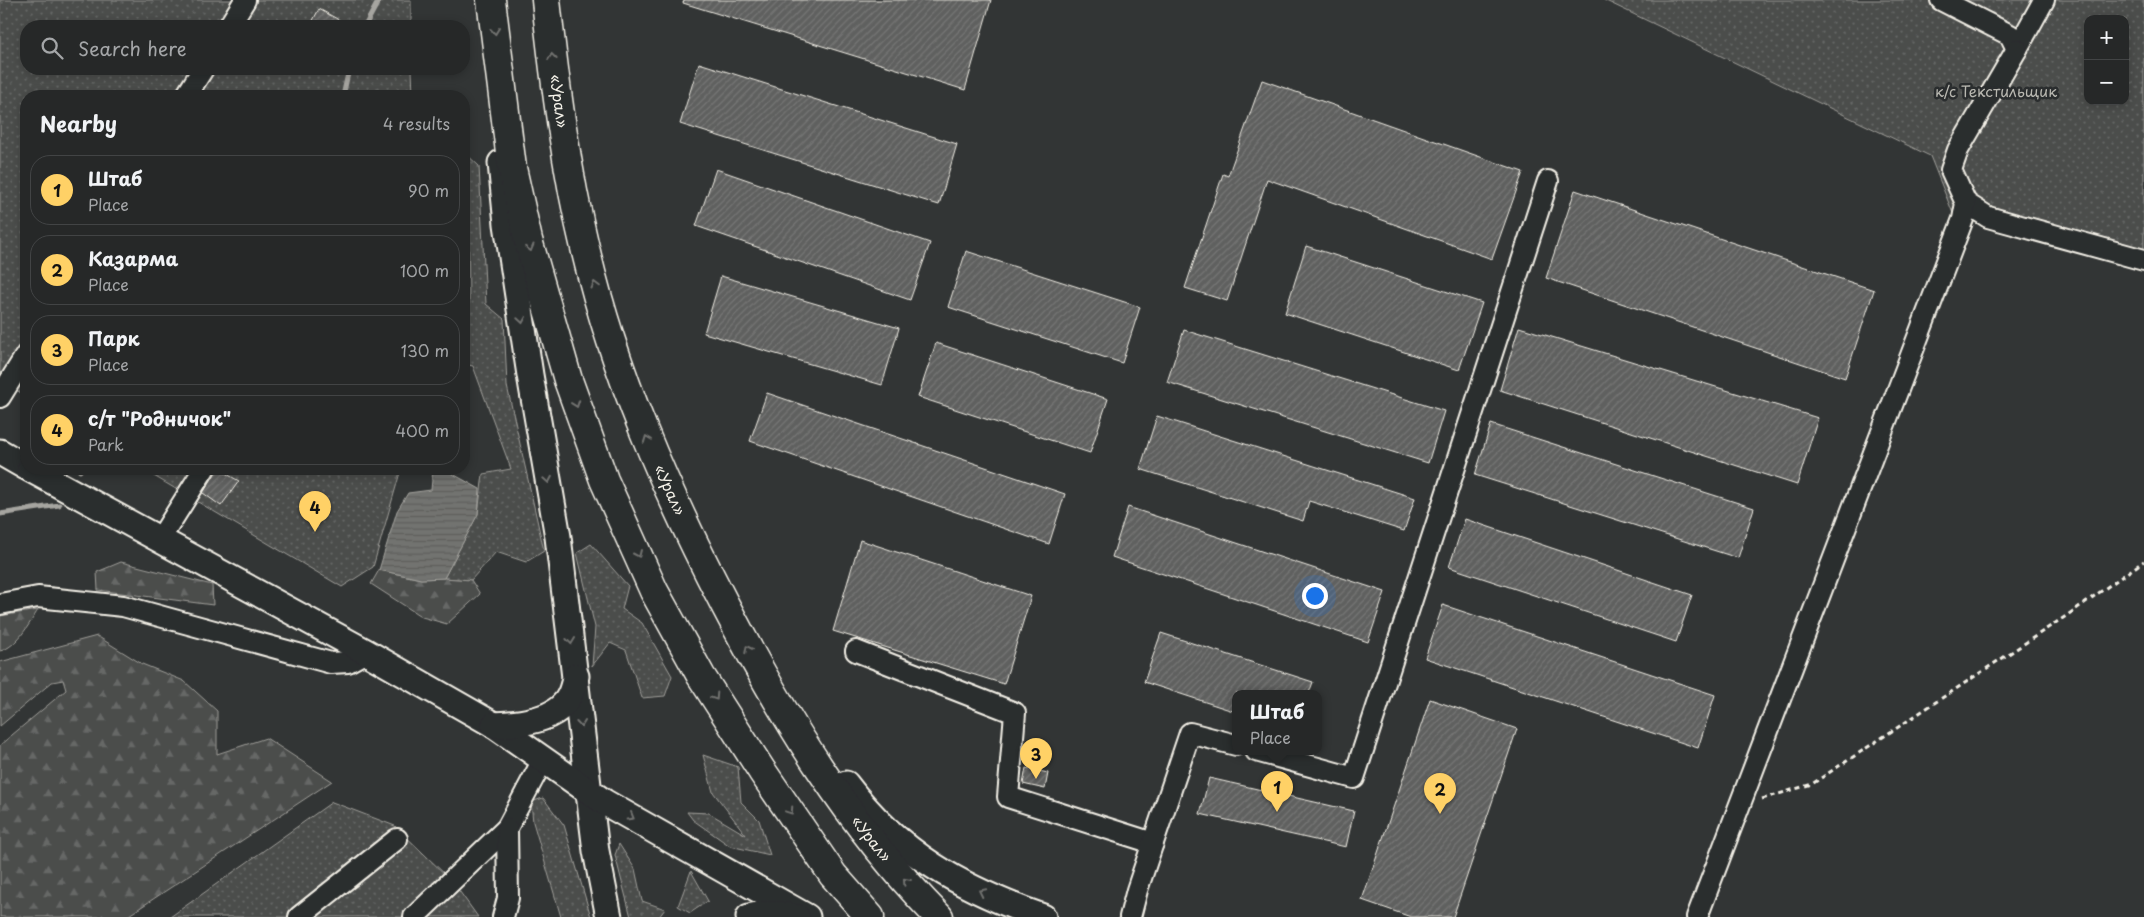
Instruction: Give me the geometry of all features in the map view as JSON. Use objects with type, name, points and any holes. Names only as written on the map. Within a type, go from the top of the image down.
[{"type":"highway","points":[[491,0],[512,168],[528,240],[568,380],[604,480],[654,592],[701,676],[762,771],[833,875],[870,917]]},
{"type":"highway","name":"«Урал»","points":[[546,0],[563,133],[586,252],[627,388],[655,460],[690,539],[780,706],[819,766],[879,851],[940,917]]},
{"type":"main road","points":[[498,62],[499,138],[507,224],[558,537],[596,851],[609,917]]},
{"type":"main road","points":[[0,452],[20,464]]},
{"type":"main road","points":[[41,475],[366,652],[494,725],[604,802],[807,917]]},
{"type":"main road","points":[[494,725],[535,720],[556,710],[570,696],[576,676]]},
{"type":"main road","points":[[780,706],[815,742],[866,810],[907,849],[948,876],[1005,904],[1043,917]]},
{"type":"main road","points":[[749,917],[758,914],[785,914],[797,917]]},
{"type":"lane","points":[[233,20],[245,0]]},
{"type":"lane","points":[[1941,0],[2010,34],[2016,49]]},
{"type":"lane","points":[[2044,0],[1958,150],[1951,170],[1966,203],[1988,217],[2144,260]]},
{"type":"lane","points":[[190,90],[199,75]]},
{"type":"lane","points":[[1271,755],[1354,778],[1548,181]]},
{"type":"lane","points":[[1697,917],[1963,219],[1966,203]]},
{"type":"lane","points":[[0,397],[20,365]]},
{"type":"lane","points":[[160,539],[200,475]]},
{"type":"lane","points":[[0,604],[38,597],[123,606],[331,663],[348,662],[366,652]]},
{"type":"lane","points":[[856,651],[1016,713],[1008,797],[1153,843]]},
{"type":"lane","points":[[1130,917],[1190,733],[1232,744]]},
{"type":"lane","points":[[414,917],[507,828],[543,760]]},
{"type":"lane","points":[[503,917],[508,898],[507,828]]},
{"type":"lane","points":[[299,917],[398,839]]},
{"type":"path","points":[[1740,805],[1812,784],[2066,616],[2144,561]]},
{"type":"green space","points":[[0,0],[411,0],[411,20],[20,20],[20,75],[412,75],[413,90],[20,90],[20,392],[0,380]]},
{"type":"green space","name":"к/с Текстильщик","points":[[1604,0],[2144,0],[2144,268],[1954,216],[1930,156]]},
{"type":"green space","points":[[470,158],[479,166],[486,304],[504,319],[507,386],[544,551],[526,562],[496,552],[471,580],[444,578],[478,514],[483,474],[511,469],[473,366],[470,365]]},
{"type":"green space","points":[[152,475],[399,475],[373,567],[342,587]]},
{"type":"green space","points":[[591,544],[628,586],[622,609],[642,623],[672,676],[665,696],[642,698],[626,650],[610,643],[592,666],[595,627],[577,553]]},
{"type":"green space","points":[[121,562],[212,585],[213,605],[98,590],[97,572]]},
{"type":"green space","points":[[379,570],[421,579],[471,580],[480,594],[447,624],[422,617],[371,584]]},
{"type":"green space","points":[[38,610],[17,640],[6,649],[0,651],[0,616]]},
{"type":"green space","points":[[97,636],[142,664],[184,681],[217,711],[217,754],[266,738],[332,781],[126,917],[0,917],[0,745],[66,690],[63,680],[52,682],[0,726],[0,662]]},
{"type":"green space","points":[[703,755],[738,767],[741,802],[759,820],[770,855],[730,846],[693,820],[687,812],[709,813],[746,835],[713,792]]},
{"type":"green space","points":[[543,798],[564,825],[591,917],[561,917],[533,822],[531,802]]},
{"type":"green space","points":[[332,802],[395,826],[452,881],[478,917],[170,917]]},
{"type":"green space","points":[[619,844],[635,869],[642,901],[665,909],[659,917],[631,917],[615,855]]},
{"type":"green space","points":[[691,871],[708,901],[690,913],[678,906]]},
{"type":"shaded area","points":[[432,475],[455,475],[480,489],[478,514],[444,578],[421,579],[379,570],[397,511],[408,493],[431,490]]},
{"type":"building","points":[[684,0],[991,0],[965,90],[683,3]]},
{"type":"building","points":[[319,9],[339,20],[313,20]]},
{"type":"building","points":[[699,63],[957,144],[939,205],[680,124]]},
{"type":"building","points":[[1262,80],[1523,172],[1492,259],[1267,179],[1227,301],[1185,288],[1223,174],[1228,176]]},
{"type":"building","points":[[716,169],[930,243],[910,300],[696,226]]},
{"type":"building","points":[[1575,190],[1874,290],[1845,378],[1546,278]]},
{"type":"building","points":[[1306,246],[1482,303],[1459,370],[1285,313]]},
{"type":"building","points":[[966,251],[1140,307],[1122,363],[948,307]]},
{"type":"building","points":[[721,276],[899,328],[882,385],[704,333]]},
{"type":"building","points":[[1519,327],[1818,418],[1797,485],[1500,390]]},
{"type":"building","points":[[1184,330],[1444,411],[1428,463],[1167,382]]},
{"type":"building","points":[[936,343],[1108,399],[1090,453],[918,397]]},
{"type":"building","points":[[767,393],[1065,494],[1049,544],[750,441]]},
{"type":"building","points":[[1157,416],[1415,498],[1404,531],[1309,501],[1303,521],[1140,469]]},
{"type":"building","points":[[1491,424],[1754,508],[1738,558],[1475,475]]},
{"type":"building","points":[[214,475],[228,475],[239,481],[221,506],[203,493]]},
{"type":"building","points":[[1128,507],[1385,592],[1368,642],[1112,557]]},
{"type":"building","points":[[1465,519],[1692,595],[1676,642],[1449,567]]},
{"type":"building","points":[[860,540],[1031,596],[1004,684],[833,631]]},
{"type":"building","points":[[1443,605],[1715,695],[1698,748],[1425,658]]},
{"type":"building","points":[[1161,633],[1313,682],[1310,690],[1232,690],[1232,711],[1144,682]]},
{"type":"building","points":[[1430,699],[1517,729],[1453,917],[1411,917],[1362,900]]},
{"type":"building","points":[[1026,768],[1048,773],[1045,789],[1023,784]]},
{"type":"building","points":[[1209,778],[1354,811],[1346,847],[1200,814]]},
{"type":"waterway","points":[[368,20],[379,0]]},
{"type":"waterway","points":[[344,90],[348,75]]},
{"type":"waterway","points":[[0,514],[59,505]]},
{"type":"place","name":"с/т \"Родничок\"","points":[[315,532]]},
{"type":"place","name":"Парк","points":[[1036,779]]},
{"type":"place","name":"Штаб","points":[[1277,812]]},
{"type":"place","name":"Казарма","points":[[1440,814]]}]
